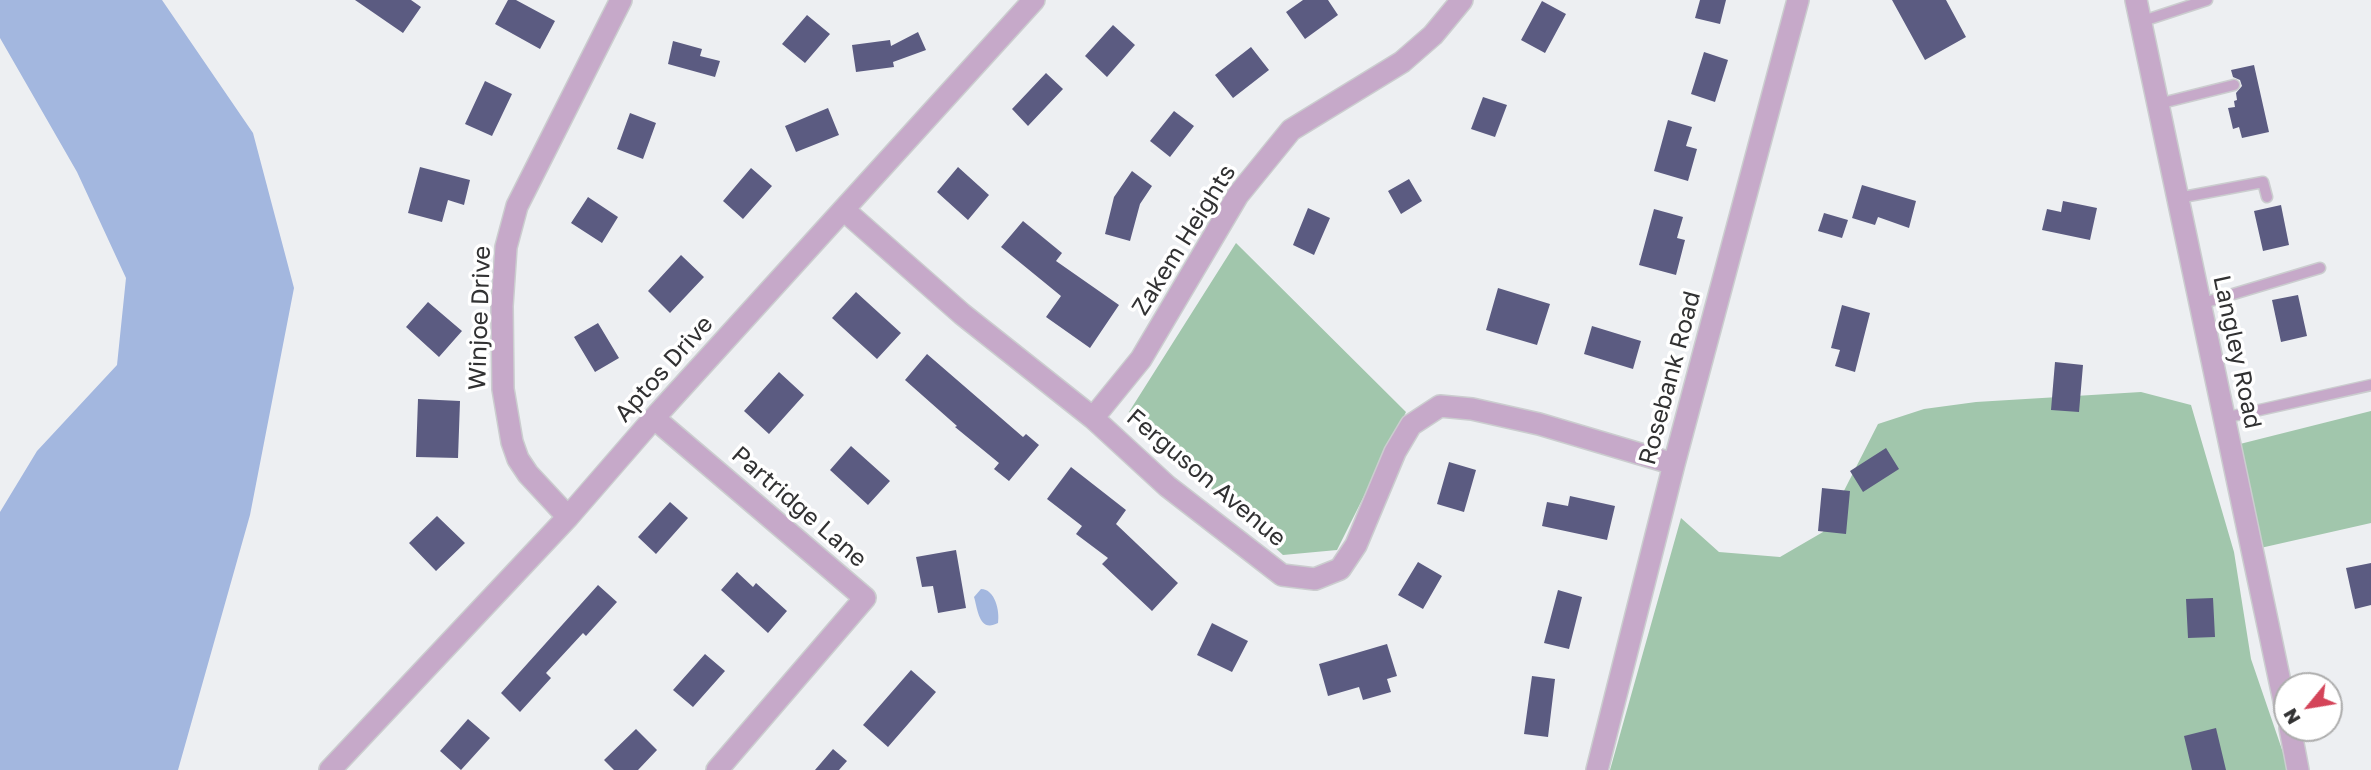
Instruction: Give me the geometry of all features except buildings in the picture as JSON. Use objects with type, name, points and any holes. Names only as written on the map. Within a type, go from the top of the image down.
[{"type":"street","name":"Winjoe Drive","points":[[568,517],[528,474],[517,459],[512,442],[503,389],[502,306],[506,247],[517,206],[621,0]]},
{"type":"street","name":"Aptos Drive","points":[[330,770],[568,517],[654,418],[1034,0]]},
{"type":"street","name":"Zakem Heights","points":[[1093,418],[1141,359],[1238,195],[1291,130],[1402,62],[1433,35],[1462,0]]},
{"type":"street","name":"Rosebank Road","points":[[1597,770],[1674,464],[1798,0]]},
{"type":"street","name":"Langley Road","points":[[2136,0],[2278,672]]},
{"type":"street","name":"Ferguson Avenue","points":[[844,210],[962,314],[1093,418],[1167,486],[1282,575],[1315,579],[1340,569],[1356,545],[1395,453],[1411,425],[1440,406],[1472,409],[1539,424],[1674,464]]},
{"type":"street","name":"Partridge Lane","points":[[654,418],[865,598],[717,770]]},
{"type":"street","points":[[2293,742],[2298,770]]},
{"type":"lane","points":[[2140,22],[2207,0]]},
{"type":"lane","points":[[2158,104],[2234,85]]},
{"type":"lane","points":[[2178,198],[2263,182],[2267,197]]},
{"type":"lane","points":[[2200,304],[2320,268]]},
{"type":"lane","points":[[2224,418],[2371,385]]},
{"type":"green space","points":[[1236,243],[1406,412],[1337,550],[1283,555],[1129,412]]},
{"type":"green space","points":[[2141,392],[2191,405],[2234,552],[2251,659],[2273,723],[2273,742],[2279,742],[2289,770],[1610,770],[1681,518],[1719,552],[1780,557],[1823,532],[1878,424],[1924,409],[1976,402]]},
{"type":"green space","points":[[2371,411],[2371,523],[2256,549],[2228,447]]},
{"type":"water","points":[[0,0],[162,0],[253,133],[294,288],[250,515],[178,770],[0,770],[0,512],[37,451],[117,365],[126,278],[77,172],[0,38]]},
{"type":"water","points":[[981,589],[993,597],[998,623],[987,625],[980,619],[974,597]]}]
